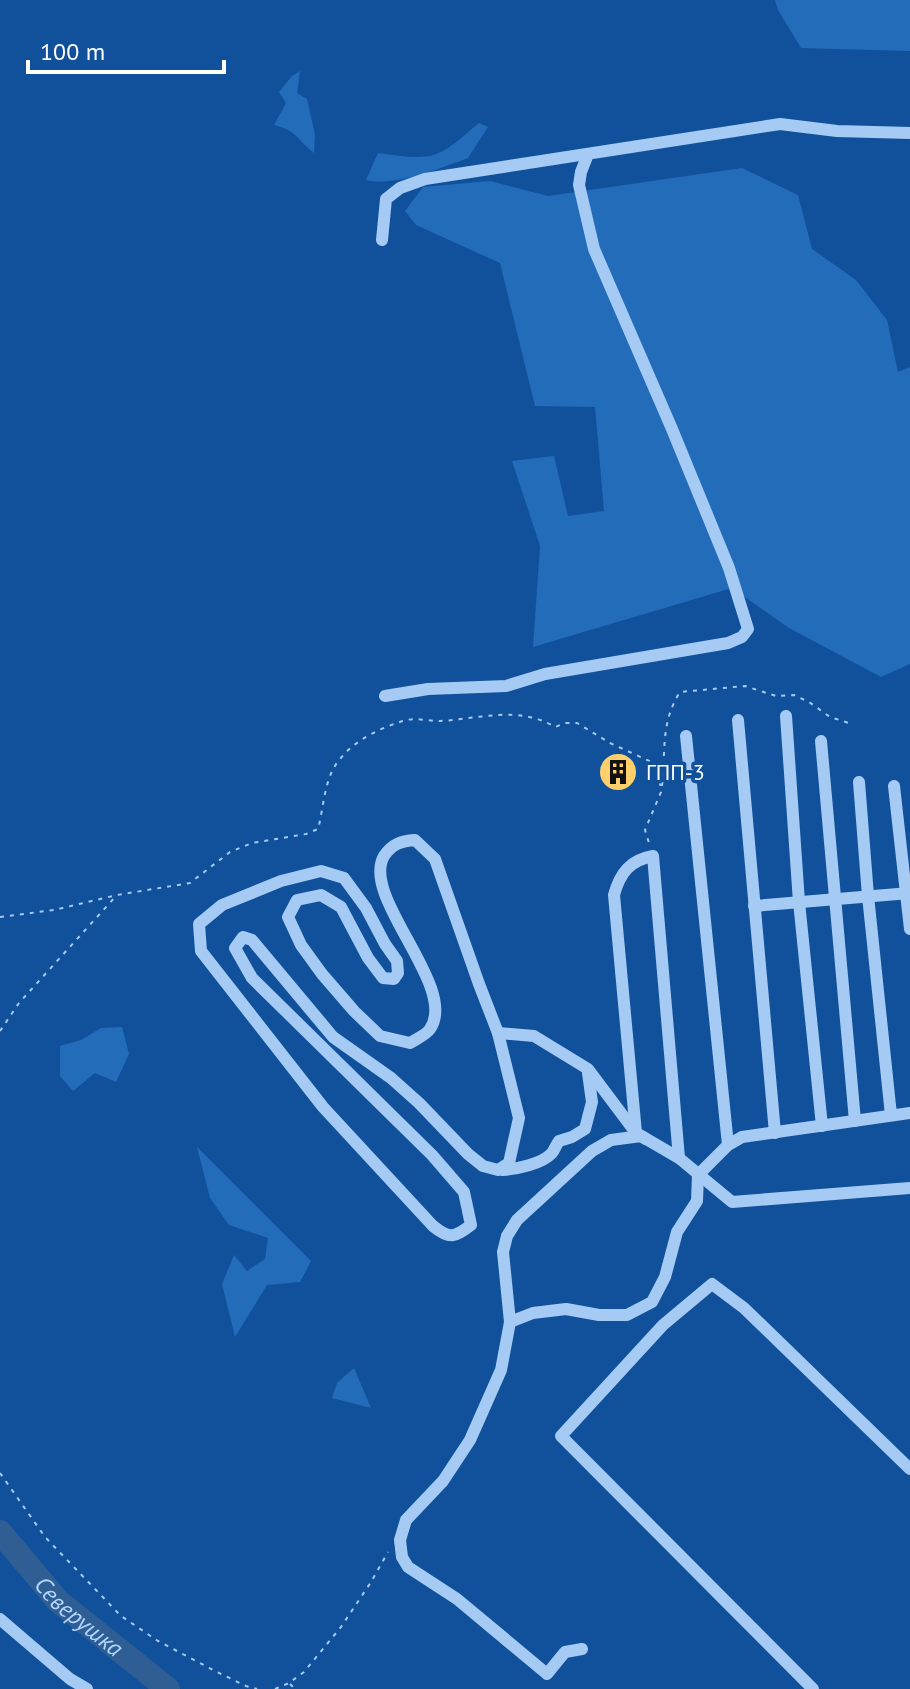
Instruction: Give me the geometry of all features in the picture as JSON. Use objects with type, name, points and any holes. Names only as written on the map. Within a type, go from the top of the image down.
[{"type":"street","points":[[382,240],[386,199],[400,188],[425,179],[780,124],[837,131],[910,133]]},
{"type":"street","points":[[385,696],[428,689],[506,686],[545,674],[728,643],[742,637],[748,629],[723,554],[594,249],[579,185],[588,154]]},
{"type":"street","points":[[786,716],[799,902],[822,1126]]},
{"type":"street","points":[[738,720],[775,1133]]},
{"type":"street","points":[[686,736],[728,1145]]},
{"type":"street","points":[[821,741],[855,1121]]},
{"type":"street","points":[[859,782],[891,1115]]},
{"type":"street","points":[[894,786],[910,929]]},
{"type":"street","points":[[498,1170],[509,1163],[519,1118],[498,1033],[435,859],[415,840],[390,847],[380,865],[382,889],[432,993],[435,1015],[430,1030],[410,1043],[380,1036],[354,1011],[315,965],[288,917],[297,900],[321,895],[341,907],[368,958],[383,978],[394,979],[398,973],[397,961],[344,878],[321,871],[281,881],[222,905],[199,924],[201,951],[323,1107],[433,1226],[445,1235],[457,1235],[471,1225],[464,1192],[432,1155],[252,978],[235,948],[243,937],[252,940],[333,1037],[400,1086],[483,1166],[498,1170],[511,1170],[535,1163],[550,1155],[559,1141],[585,1129],[592,1102],[588,1069]]},
{"type":"street","points":[[641,1136],[614,895],[618,879],[628,868],[643,858],[653,856],[679,1158]]},
{"type":"street","points":[[754,906],[908,894]]},
{"type":"street","points":[[498,1033],[534,1036],[588,1069],[641,1136],[679,1158],[732,1202],[910,1188]]},
{"type":"street","points":[[510,1322],[533,1313],[566,1309],[599,1315],[627,1315],[652,1302],[665,1277],[677,1232],[697,1201],[698,1175],[728,1145],[742,1137],[910,1113]]},
{"type":"street","points":[[582,1649],[565,1652],[547,1674],[457,1599],[408,1567],[402,1557],[400,1540],[406,1520],[443,1481],[470,1440],[501,1370],[510,1322],[503,1252],[507,1236],[517,1220],[592,1151],[611,1140],[641,1136]]},
{"type":"street","points":[[813,1689],[561,1436],[663,1325],[712,1284],[744,1308],[910,1469]]},
{"type":"street","points":[[0,1619],[70,1679],[87,1689]]},
{"type":"path","points":[[0,917],[54,910],[117,895],[190,883],[230,852],[252,843],[306,834],[318,829],[327,784],[339,759],[372,732],[407,719],[441,721],[488,715],[523,715],[555,727],[577,723],[610,743],[658,765],[661,792],[645,830],[653,856]]},
{"type":"path","points":[[0,1031],[19,1003],[117,895]]},
{"type":"path","points":[[0,1473],[45,1537],[121,1616],[158,1641],[257,1689]]},
{"type":"path","points":[[275,1689],[304,1672],[341,1627],[389,1550],[400,1540]]},
{"type":"path","points":[[289,1683],[295,1689]]},
{"type":"shaded area","points":[[775,0],[910,0],[910,51],[801,48]]},
{"type":"shaded area","points":[[300,71],[297,93],[307,99],[315,135],[314,153],[292,133],[274,125],[286,103],[279,92]]},
{"type":"shaded area","points":[[479,123],[488,127],[468,158],[404,179],[366,180],[378,153],[411,157],[437,154]]},
{"type":"shaded area","points":[[742,168],[798,195],[812,249],[856,280],[887,320],[898,372],[910,367],[910,664],[881,677],[789,628],[732,588],[533,647],[540,546],[512,461],[554,456],[568,516],[604,511],[595,407],[535,406],[500,263],[416,225],[405,211],[423,187],[490,181],[548,196]]},
{"type":"shaded area","points":[[122,1027],[129,1054],[116,1082],[95,1073],[73,1091],[60,1076],[60,1046],[81,1040],[101,1028]]},
{"type":"shaded area","points":[[197,1147],[311,1261],[300,1282],[267,1285],[235,1337],[222,1284],[234,1255],[247,1271],[265,1259],[268,1238],[229,1225],[210,1198]]},
{"type":"shaded area","points":[[354,1368],[371,1408],[332,1398],[337,1383]]},
{"type":"waterway","name":"Северушка","points":[[0,1532],[58,1601],[168,1689]]},
{"type":"place","name":"ГПП-3","points":[[618,772]]}]
